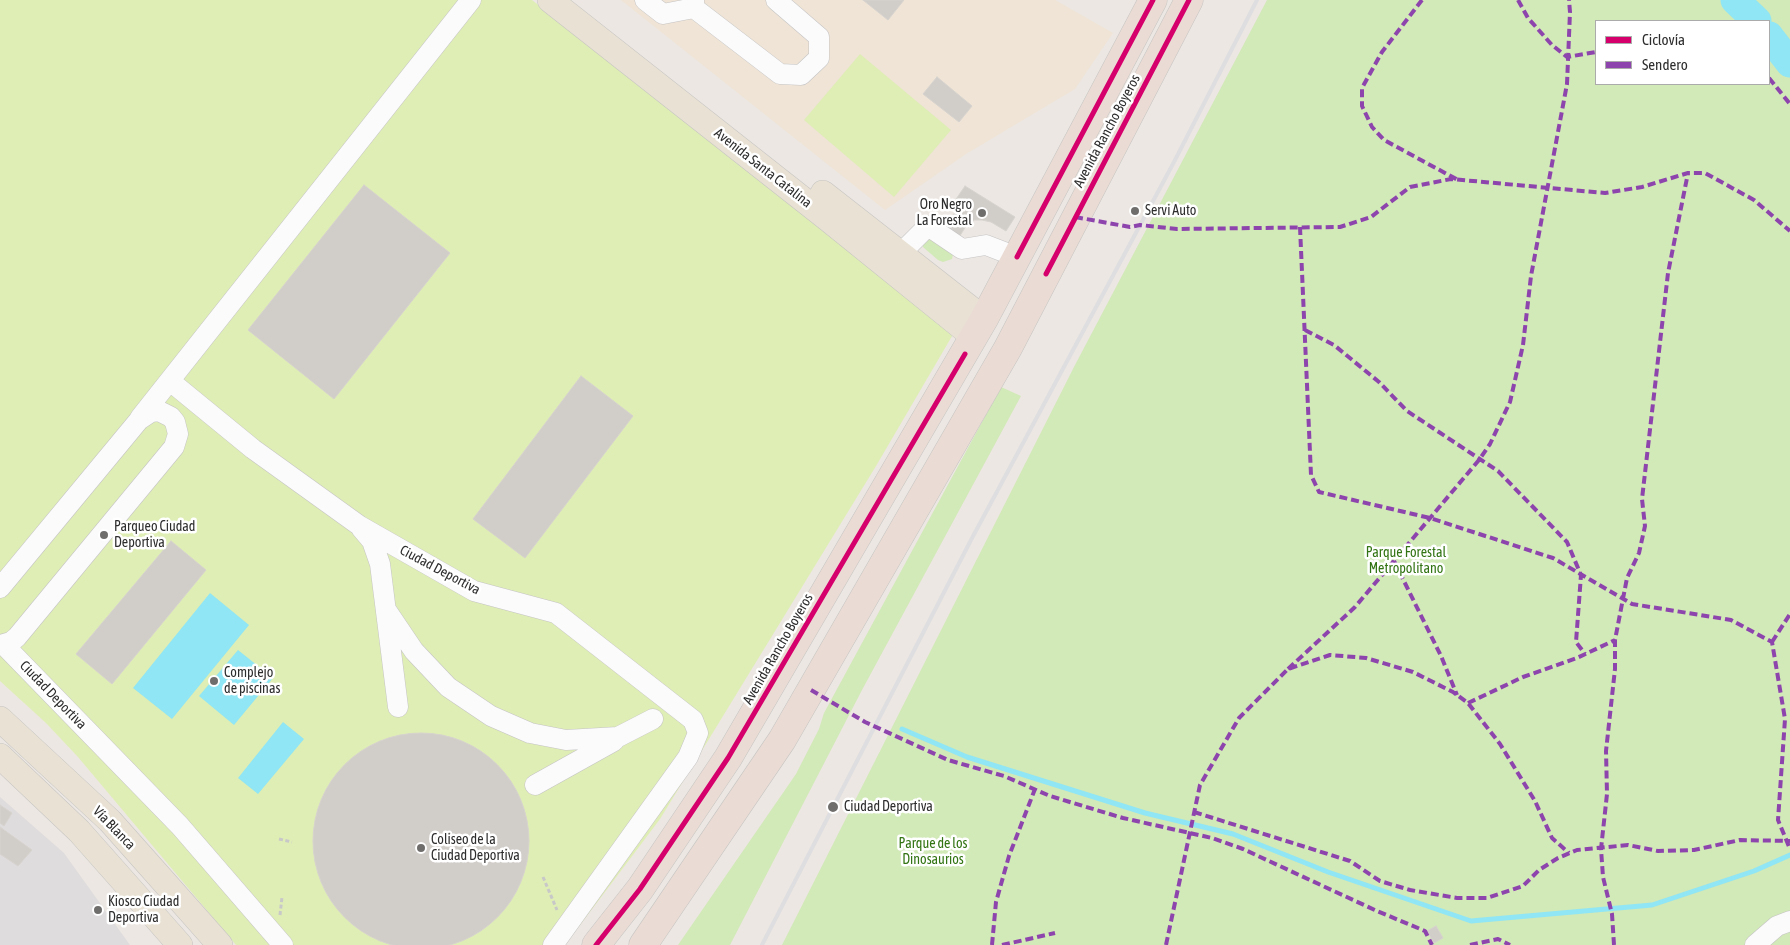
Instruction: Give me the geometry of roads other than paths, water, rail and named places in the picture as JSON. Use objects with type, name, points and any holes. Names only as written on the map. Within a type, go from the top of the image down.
[{"type":"highway","name":"Avenida Rancho Boyeros","points":[[596,945],[640,889],[728,758],[976,334],[1153,0]]},
{"type":"highway","name":"Avenida Rancho Boyeros","points":[[643,945],[782,740],[978,401],[1189,0]]},
{"type":"highway","points":[[978,401],[997,356],[976,334],[1006,322],[1027,293],[1046,274]]},
{"type":"main road","name":"Avenida Santa Catalina","points":[[550,0],[976,334]]},
{"type":"main road","name":"Avenida Santa Catalina","points":[[578,0],[900,254],[976,334]]},
{"type":"main road","name":"Vía Blanca","points":[[0,719],[110,822],[220,945]]},
{"type":"main road","name":"Vía Blanca","points":[[0,756],[79,831],[180,945]]},
{"type":"lane","points":[[0,588],[139,420],[471,0]]},
{"type":"lane","points":[[646,0],[663,14],[694,4],[780,74],[801,75],[819,58],[819,37],[776,0]]},
{"type":"lane","points":[[900,254],[928,226],[962,249],[986,245],[1017,257]]},
{"type":"lane","name":"Ciudad Deportiva","points":[[170,381],[253,449],[360,526],[474,591],[556,613],[693,720],[698,732],[696,743],[553,945]]},
{"type":"lane","points":[[2,645],[17,637],[174,447],[178,434],[175,422],[171,417],[159,411],[152,412],[139,420]]},
{"type":"lane","points":[[360,526],[372,541],[380,564],[398,707]]},
{"type":"lane","points":[[387,611],[414,652],[448,687],[491,716],[530,733],[566,740],[618,737],[664,714],[682,711]]},
{"type":"lane","name":"Ciudad Deportiva","points":[[2,645],[180,826],[283,945]]},
{"type":"lane","points":[[535,785],[653,719]]},
{"type":"lane","points":[[1755,945],[1777,926],[1790,921]]},
{"type":"water","points":[[210,593],[249,625],[172,719],[133,688]]},
{"type":"water","points":[[238,650],[273,678],[234,725],[199,696]]},
{"type":"water","points":[[283,722],[304,739],[258,794],[238,778]]},
{"type":"waterway","points":[[1735,0],[1756,20]]},
{"type":"waterway","points":[[1770,37],[1790,63]]},
{"type":"waterway","points":[[902,729],[967,757],[1145,813],[1233,834],[1328,872],[1471,921],[1652,905],[1754,871],[1790,855]]},
{"type":"railway","points":[[762,945],[971,540],[1174,162],[1257,0]]},
{"type":"place","name":"Servi Auto","points":[[1135,211]]},
{"type":"place","name":"Oro Negro La Forestal","points":[[982,213]]},
{"type":"place","name":"Parqueo Ciudad Deportiva","points":[[104,535]]},
{"type":"place","name":"Complejo de piscinas","points":[[214,681]]},
{"type":"place","name":"Ciudad Deportiva","points":[[833,807]]},
{"type":"place","name":"Coliseo de la Ciudad Deportiva","points":[[421,848]]},
{"type":"place","name":"Kiosco Ciudad Deportiva","points":[[98,910]]},
{"type":"park label","name":"Parque Forestal Metropolitano","points":[[1406,562]]},
{"type":"park label","name":"Parque de los Dinosaurios","points":[[933,852]]}]
